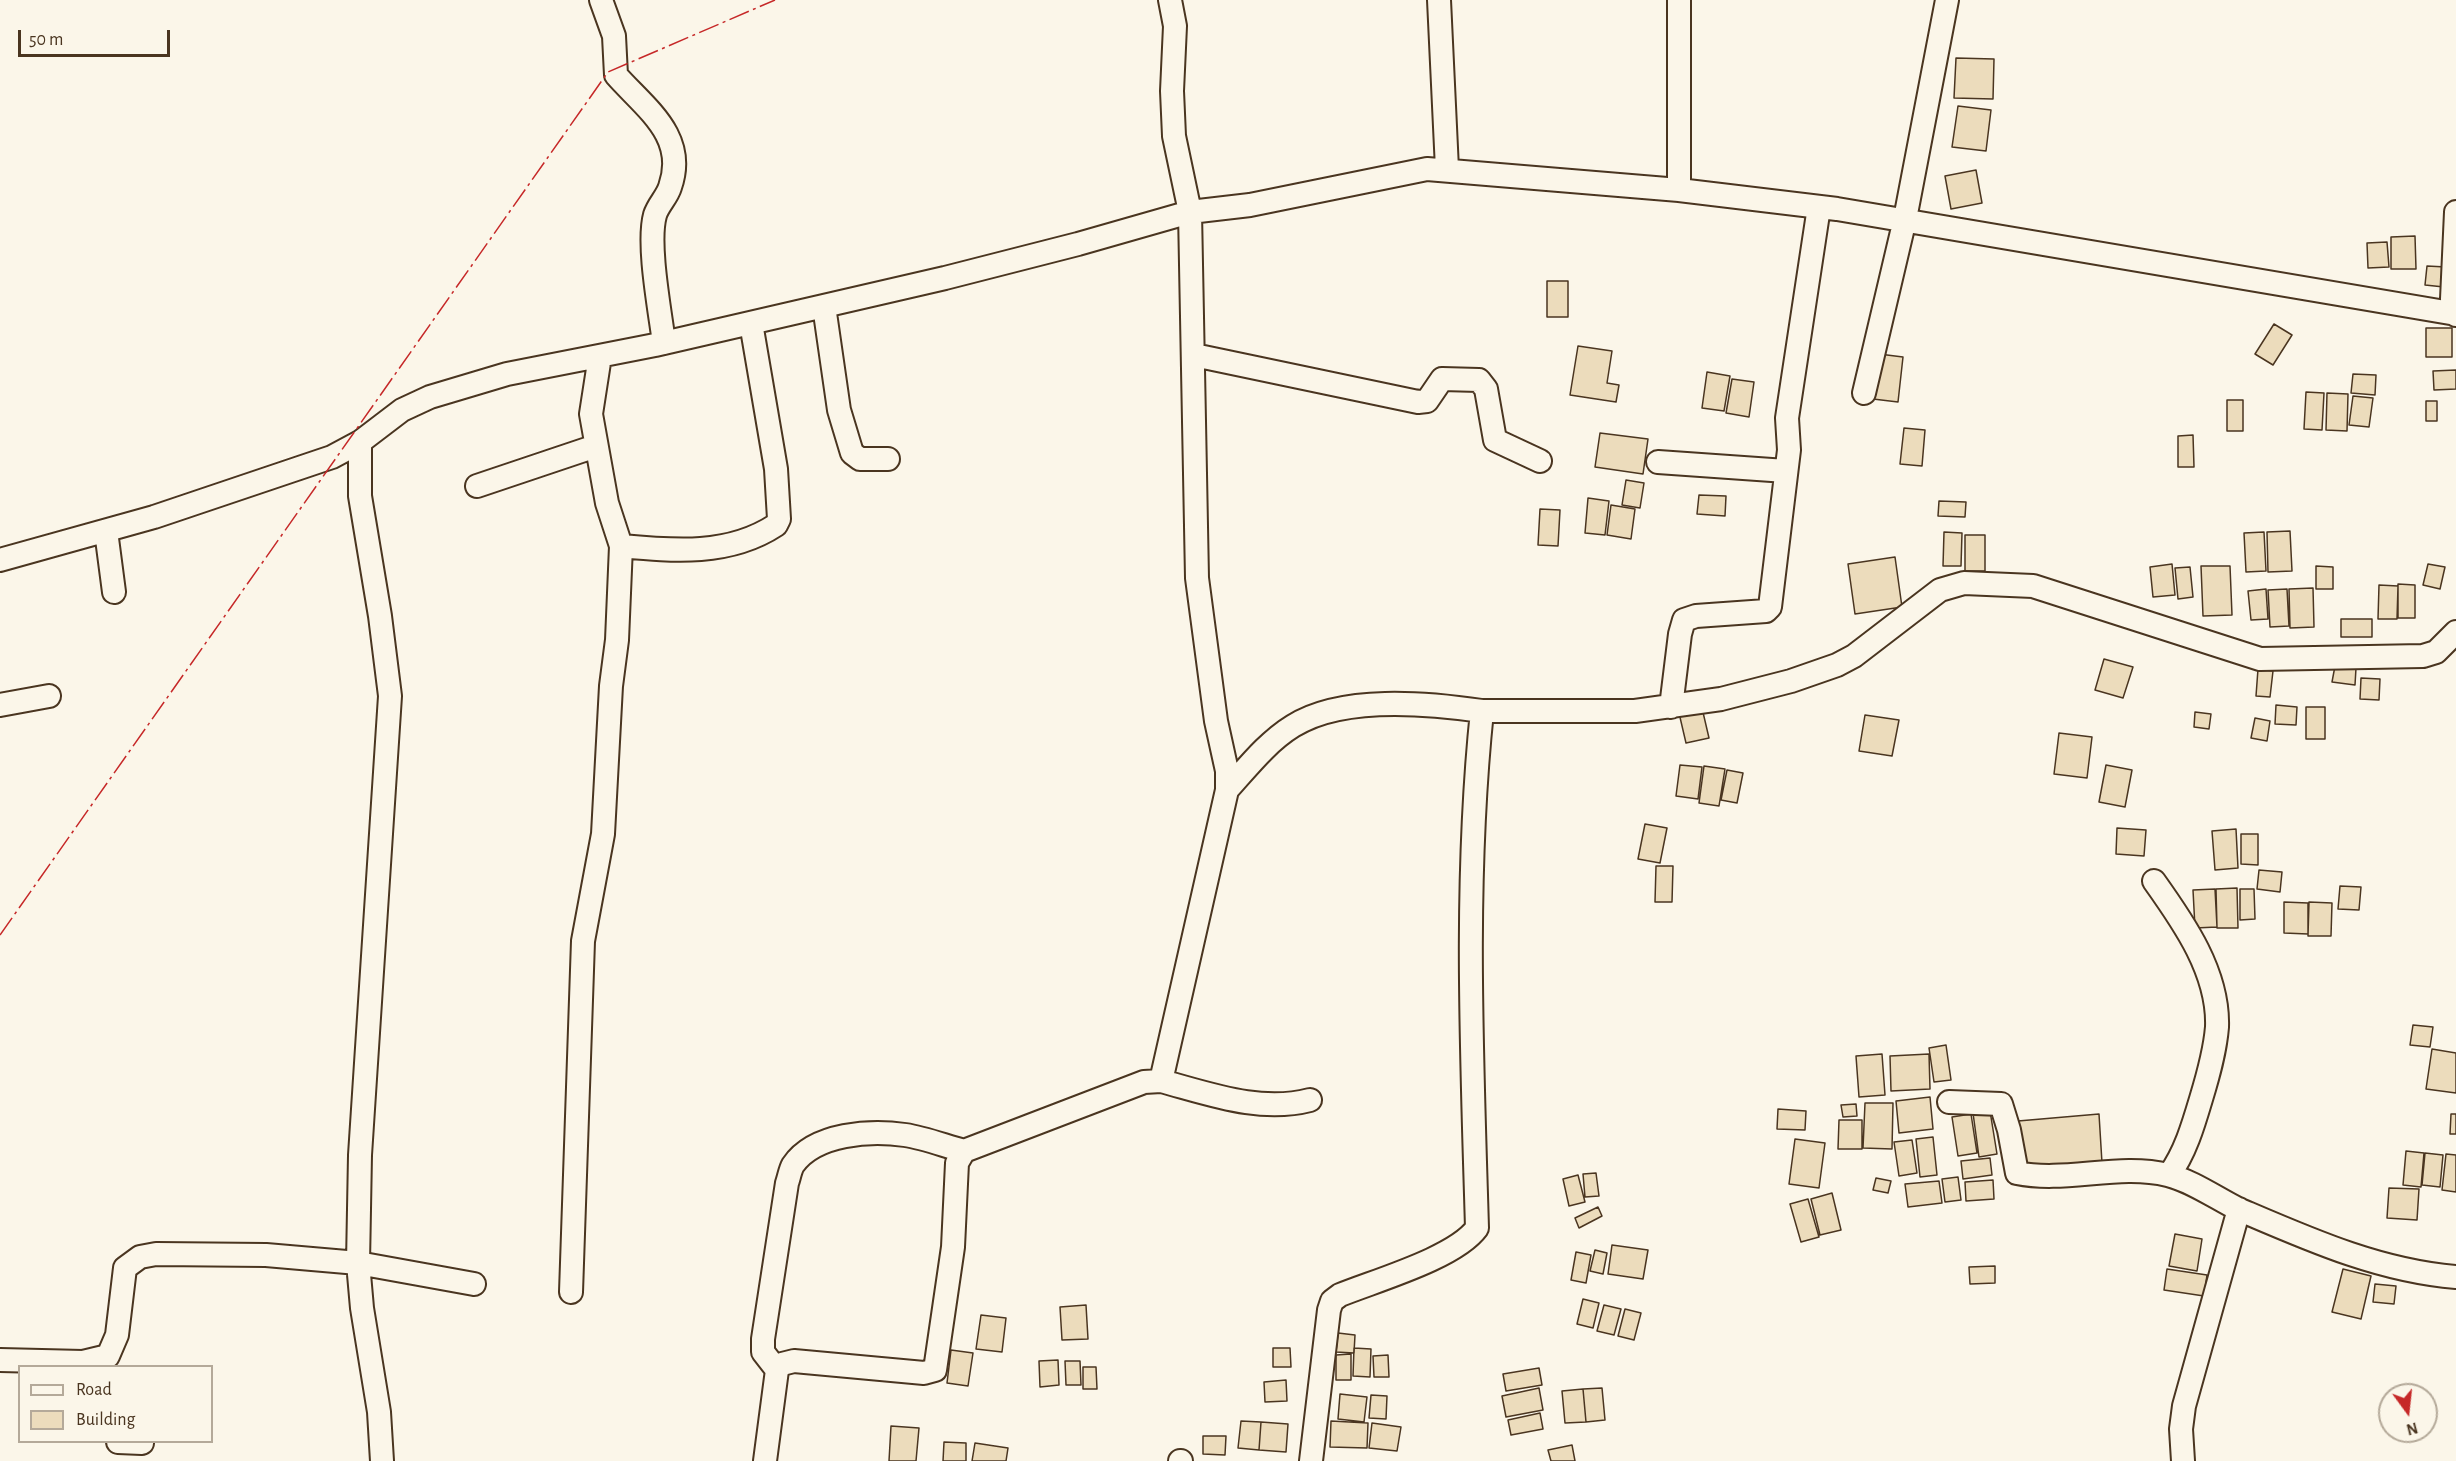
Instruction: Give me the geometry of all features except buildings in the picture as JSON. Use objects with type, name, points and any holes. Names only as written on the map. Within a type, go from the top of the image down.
[{"type":"street","points":[[601,0],[614,36],[616,75],[651,110],[669,135],[675,164],[670,188],[655,215],[654,246],[664,343]]},
{"type":"street","points":[[1161,1081],[1227,790],[1227,771],[1216,721],[1197,578],[1190,212],[1174,136],[1172,91],[1175,26],[1170,0]]},
{"type":"street","points":[[1439,0],[1447,169]]},
{"type":"street","points":[[1679,0],[1679,190]]},
{"type":"street","points":[[1864,393],[1905,219],[1947,0]]},
{"type":"street","points":[[0,560],[106,531],[245,488],[332,457],[360,442],[402,410],[430,397],[507,374],[664,343],[824,306],[1078,244],[1190,212],[1250,205],[1427,168],[1679,190],[1905,219],[2456,315],[2452,299],[2456,212]]},
{"type":"street","points":[[1671,707],[1680,634],[1684,620],[1696,616],[1766,611],[1770,607],[1789,450],[1787,418],[1819,207]]},
{"type":"street","points":[[824,306],[839,410],[852,453],[860,459],[888,459]]},
{"type":"street","points":[[621,546],[662,550],[725,548],[776,525],[779,519],[776,469],[751,323]]},
{"type":"street","points":[[1194,355],[1418,402],[1428,401],[1442,379],[1479,380],[1486,389],[1495,440],[1540,461]]},
{"type":"street","points":[[571,1292],[583,941],[603,834],[611,686],[617,640],[621,546],[607,503],[591,414],[600,356]]},
{"type":"street","points":[[360,442],[360,496],[380,616],[390,696],[360,1155],[358,1263],[362,1308],[379,1412],[382,1461]]},
{"type":"street","points":[[477,486],[596,446]]},
{"type":"street","points":[[1658,462],[1786,471]]},
{"type":"street","points":[[106,531],[114,592]]},
{"type":"street","points":[[1227,790],[1260,753],[1293,726],[1311,718],[1376,705],[1447,706],[1482,711],[1613,712],[1671,707],[1752,691],[1837,665],[1866,647],[1940,590],[1964,583],[2033,586],[2268,659],[2423,656],[2436,652],[2456,632]]},
{"type":"street","points":[[0,705],[49,696]]},
{"type":"street","points":[[1311,1461],[1329,1310],[1332,1301],[1340,1295],[1451,1250],[1469,1239],[1477,1227],[1472,1071],[1472,809],[1482,711]]},
{"type":"street","points":[[2154,881],[2186,925],[2199,952],[2214,996],[2217,1026],[2210,1069],[2193,1128],[2178,1162],[2169,1175]]},
{"type":"street","points":[[777,1370],[763,1352],[763,1340],[787,1183],[793,1165],[810,1150],[833,1140],[872,1133],[907,1135],[964,1151],[1144,1082],[1161,1081],[1219,1098],[1254,1104],[1293,1104],[1310,1100]]},
{"type":"street","points":[[1949,1102],[2001,1104],[2009,1130],[2017,1173],[2030,1175],[2110,1170],[2169,1175],[2239,1209],[2377,1263],[2422,1274],[2456,1277]]},
{"type":"street","points":[[765,1461],[777,1370],[782,1364],[794,1361],[924,1373],[935,1370],[953,1247],[957,1163],[964,1151]]},
{"type":"street","points":[[2183,1461],[2181,1429],[2184,1406],[2239,1209]]},
{"type":"street","points":[[0,1360],[83,1364],[108,1356],[117,1335],[125,1268],[140,1257],[156,1254],[266,1255],[358,1263],[474,1284]]},
{"type":"power","points":[[0,935],[608,72],[775,0]]}]
